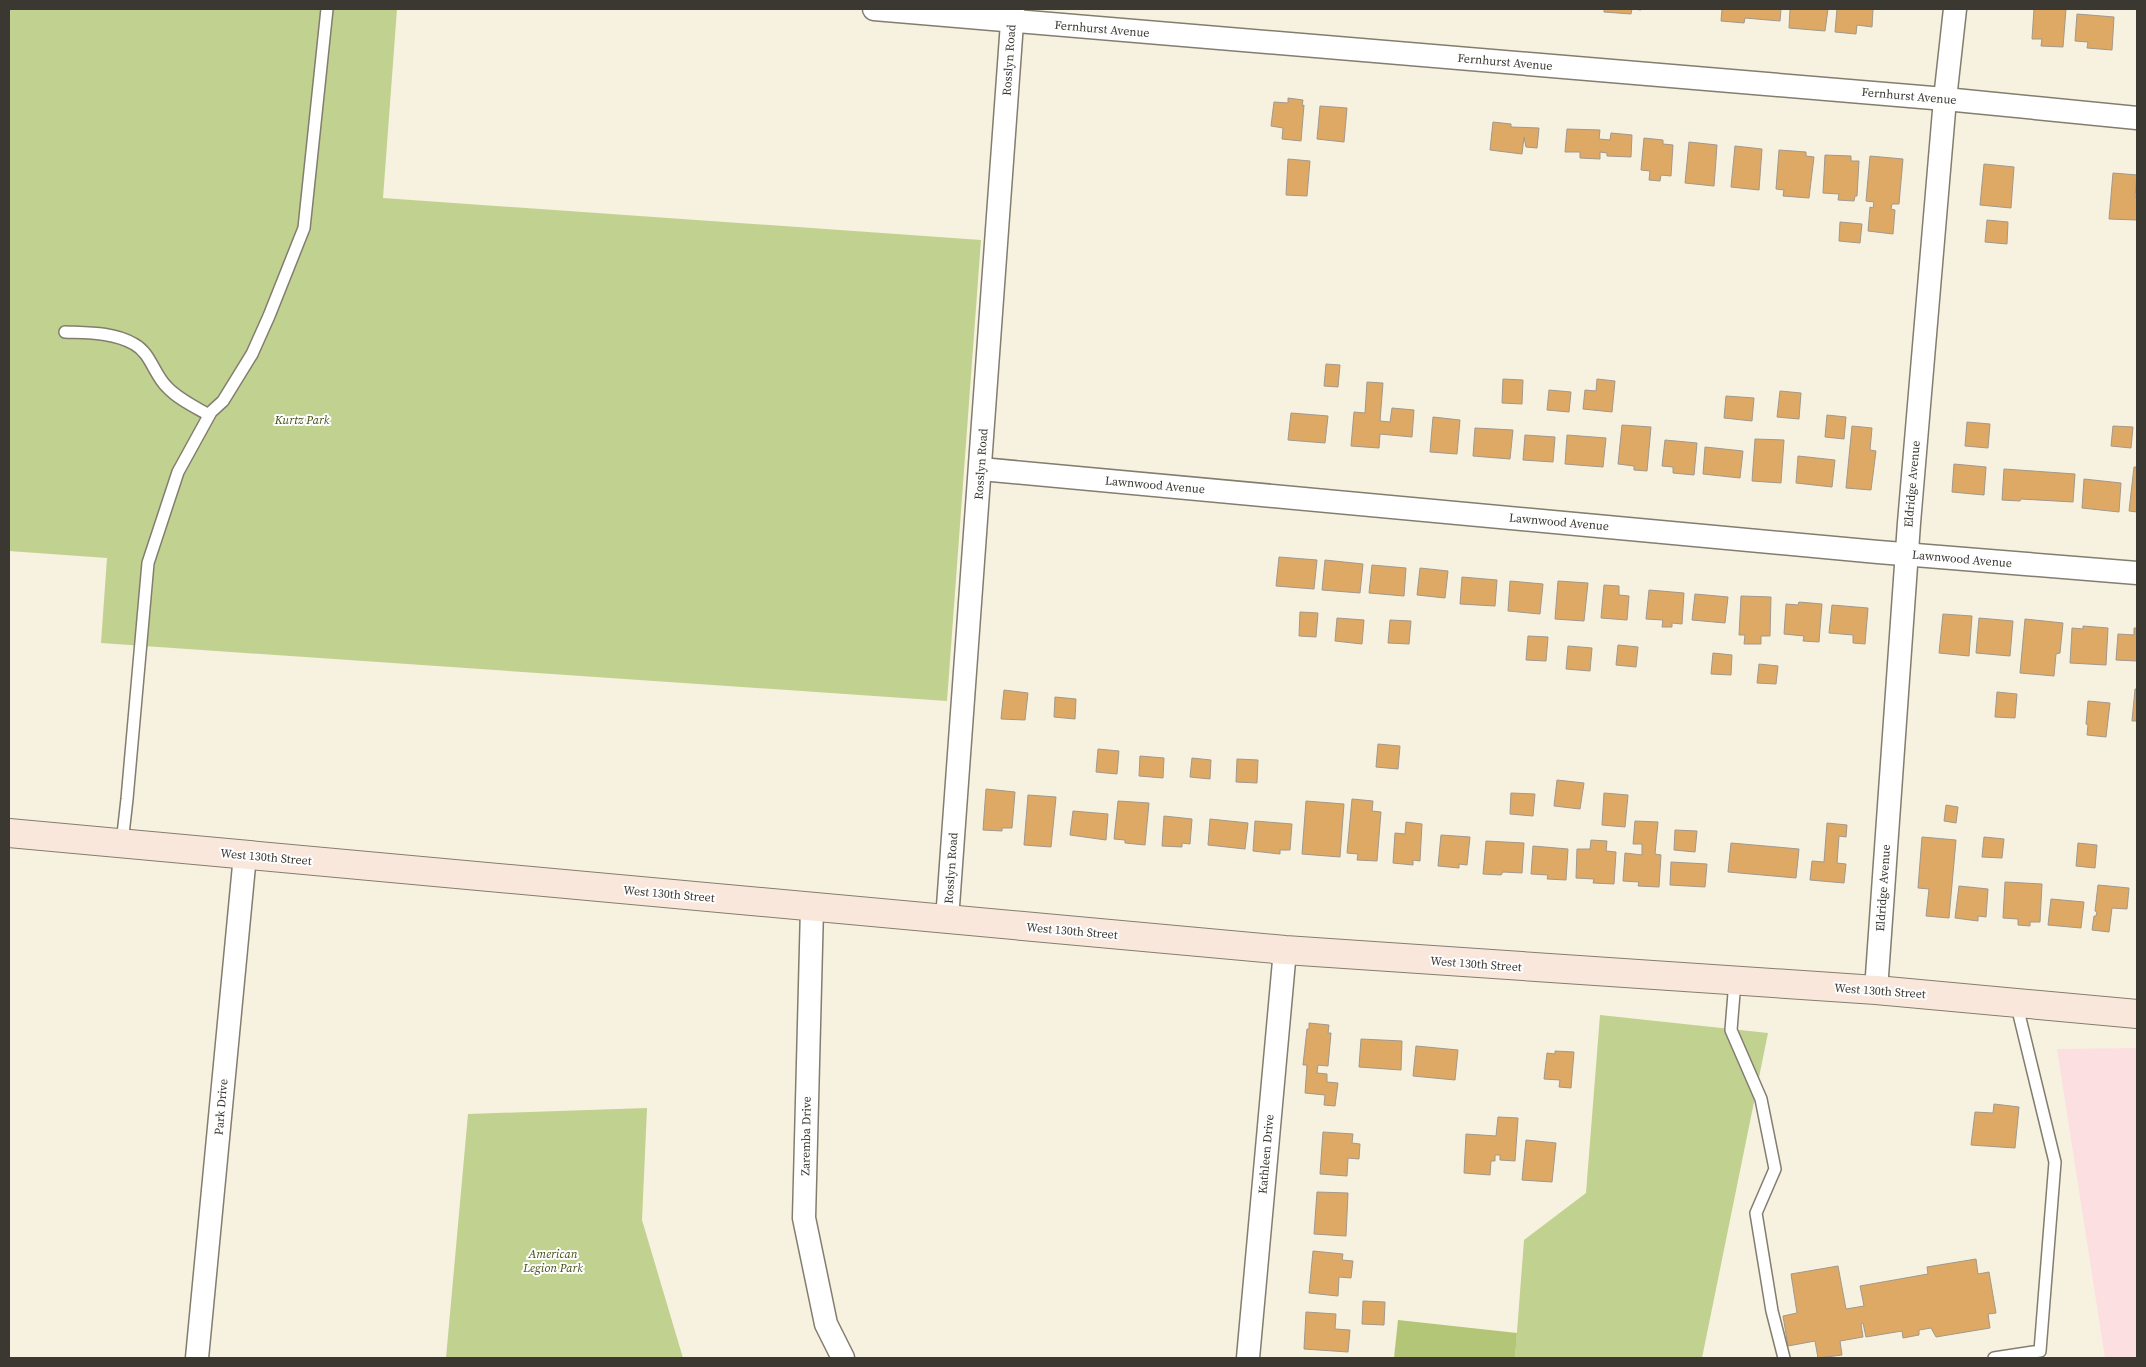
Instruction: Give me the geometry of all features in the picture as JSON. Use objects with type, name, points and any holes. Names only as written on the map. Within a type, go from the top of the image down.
[{"type":"main road","name":"West 130th Street","points":[[9,833],[1285,950],[1876,990],[2137,1014]]},
{"type":"street","name":"Fernhurst Avenue","points":[[874,9],[1012,15],[2137,118]]},
{"type":"street","name":"Eldridge Avenue","points":[[1876,990],[1906,554],[1945,99],[1956,9]]},
{"type":"street","name":"Rosslyn Road","points":[[947,920],[1012,15]]},
{"type":"street","name":"Lawnwood Avenue","points":[[980,469],[1906,554],[2137,573]]},
{"type":"street","name":"Park Drive","points":[[197,1358],[245,855]]},
{"type":"street","name":"Zaremba Drive","points":[[812,908],[804,1218],[826,1324],[843,1358]]},
{"type":"street","name":"Kathleen Drive","points":[[1248,1358],[1285,950]]},
{"type":"lane","points":[[122,842],[148,563],[178,472],[209,415],[224,401],[252,354],[304,228],[327,9]]},
{"type":"lane","points":[[65,332],[108,334],[135,344],[151,362],[166,386],[209,415]]},
{"type":"lane","points":[[1735,981],[1731,1030],[1761,1099],[1775,1169],[1756,1213],[1772,1311],[1784,1358]]},
{"type":"lane","points":[[1994,1358],[2041,1354],[2055,1162],[2016,1002]]},
{"type":"shaded area","points":[[2137,1048],[2137,1358],[2105,1358],[2057,1049]]},
{"type":"green space","name":"Kurtz Park","points":[[9,9],[397,9],[383,198],[981,240],[947,701],[101,643],[107,558],[9,551]]},
{"type":"green space","points":[[1600,1015],[1768,1033],[1702,1358],[1515,1358],[1524,1240],[1586,1193]]},
{"type":"green space","name":"American Legion Park","points":[[647,1108],[642,1220],[683,1358],[446,1358],[468,1114]]},
{"type":"green space","points":[[1398,1320],[1517,1333],[1515,1358],[1394,1358]]},
{"type":"building","points":[[1604,9],[1632,9],[1631,14],[1604,12]]},
{"type":"building","points":[[1722,9],[1781,9],[1780,21],[1745,18],[1744,23],[1721,21]]},
{"type":"building","points":[[1790,9],[1828,9],[1825,31],[1789,28]]},
{"type":"building","points":[[1837,9],[1873,9],[1872,27],[1857,25],[1856,34],[1835,32]]},
{"type":"building","points":[[2034,9],[2066,9],[2063,47],[2041,46],[2042,39],[2032,39]]},
{"type":"building","points":[[2077,14],[2114,17],[2112,50],[2087,48],[2088,42],[2075,41]]},
{"type":"building","points":[[1288,98],[1303,100],[1301,141],[1282,139],[1283,128],[1271,126],[1274,102],[1288,103]]},
{"type":"building","points":[[1320,106],[1347,108],[1344,142],[1317,139]]},
{"type":"building","points":[[1493,122],[1511,124],[1511,127],[1539,128],[1537,148],[1526,147],[1524,137],[1522,154],[1490,150]]},
{"type":"building","points":[[1567,129],[1600,130],[1599,139],[1610,140],[1611,133],[1632,135],[1631,157],[1607,156],[1607,153],[1600,152],[1600,159],[1580,158],[1580,152],[1565,152]]},
{"type":"building","points":[[1644,138],[1663,140],[1663,144],[1673,145],[1671,176],[1661,175],[1660,181],[1649,180],[1650,171],[1641,170]]},
{"type":"building","points":[[1689,142],[1717,145],[1714,186],[1685,183]]},
{"type":"building","points":[[1735,146],[1762,149],[1759,190],[1731,187]]},
{"type":"building","points":[[1779,150],[1806,152],[1806,156],[1814,157],[1809,198],[1783,196],[1784,190],[1776,189]]},
{"type":"building","points":[[1825,155],[1851,156],[1851,161],[1859,161],[1857,196],[1855,196],[1854,201],[1838,200],[1839,194],[1823,193]]},
{"type":"building","points":[[1870,156],[1903,159],[1899,204],[1892,204],[1891,209],[1895,210],[1893,234],[1868,231],[1870,207],[1873,208],[1874,202],[1866,201]]},
{"type":"building","points":[[1288,159],[1310,161],[1307,196],[1286,195]]},
{"type":"building","points":[[1984,164],[2014,167],[2011,208],[1980,205]]},
{"type":"building","points":[[2113,173],[2137,175],[2135,197],[2137,197],[2137,220],[2109,219]]},
{"type":"building","points":[[1987,220],[2008,222],[2007,244],[1985,242]]},
{"type":"building","points":[[1840,222],[1862,224],[1860,243],[1839,241]]},
{"type":"building","points":[[1326,364],[1340,365],[1338,387],[1324,386]]},
{"type":"building","points":[[1503,379],[1523,380],[1522,404],[1502,403]]},
{"type":"building","points":[[1597,379],[1615,381],[1612,412],[1583,409],[1585,390],[1596,391]]},
{"type":"building","points":[[1367,382],[1383,383],[1380,421],[1390,422],[1392,408],[1414,410],[1412,437],[1380,434],[1379,448],[1351,446],[1354,412],[1365,413]]},
{"type":"building","points":[[1549,390],[1571,392],[1569,412],[1547,410]]},
{"type":"building","points":[[1780,391],[1801,393],[1799,419],[1777,417]]},
{"type":"building","points":[[1726,396],[1754,398],[1752,421],[1724,418]]},
{"type":"building","points":[[1291,413],[1328,416],[1325,443],[1288,440]]},
{"type":"building","points":[[1827,415],[1846,417],[1844,439],[1825,437]]},
{"type":"building","points":[[1433,417],[1460,420],[1457,454],[1430,452]]},
{"type":"building","points":[[1967,422],[1990,424],[1988,448],[1965,446]]},
{"type":"building","points":[[1622,425],[1651,427],[1647,471],[1634,470],[1634,466],[1618,464]]},
{"type":"building","points":[[1852,426],[1872,428],[1870,450],[1876,451],[1871,490],[1846,488]]},
{"type":"building","points":[[2113,426],[2133,427],[2131,448],[2111,446]]},
{"type":"building","points":[[1475,428],[1513,430],[1510,459],[1473,456]]},
{"type":"building","points":[[1525,435],[1555,437],[1553,462],[1523,460]]},
{"type":"building","points":[[1567,435],[1606,438],[1603,467],[1565,464]]},
{"type":"building","points":[[1755,439],[1784,440],[1781,483],[1752,481]]},
{"type":"building","points":[[1665,440],[1697,443],[1694,475],[1673,473],[1673,467],[1662,466]]},
{"type":"building","points":[[1705,447],[1743,451],[1740,478],[1703,474]]},
{"type":"building","points":[[1798,456],[1835,460],[1832,487],[1796,483]]},
{"type":"building","points":[[1954,464],[1986,467],[1984,495],[1952,492]]},
{"type":"building","points":[[2134,467],[2137,467],[2137,512],[2129,511]]},
{"type":"building","points":[[2004,469],[2075,474],[2073,502],[2021,499],[2020,501],[2002,500]]},
{"type":"building","points":[[2084,479],[2121,483],[2119,512],[2082,508]]},
{"type":"building","points":[[1279,557],[1317,560],[1314,589],[1276,586]]},
{"type":"building","points":[[1325,560],[1363,564],[1360,593],[1322,590]]},
{"type":"building","points":[[1372,565],[1406,568],[1404,596],[1369,593]]},
{"type":"building","points":[[1420,568],[1448,571],[1445,598],[1417,595]]},
{"type":"building","points":[[1462,577],[1497,580],[1495,606],[1460,604]]},
{"type":"building","points":[[1510,581],[1543,584],[1540,614],[1508,611]]},
{"type":"building","points":[[1558,581],[1588,583],[1584,621],[1555,619]]},
{"type":"building","points":[[1604,585],[1619,586],[1619,595],[1629,596],[1627,620],[1601,618]]},
{"type":"building","points":[[1649,590],[1684,593],[1682,624],[1672,623],[1672,627],[1662,627],[1663,620],[1646,619]]},
{"type":"building","points":[[1695,594],[1728,597],[1725,623],[1692,620]]},
{"type":"building","points":[[1741,596],[1771,597],[1770,636],[1761,636],[1761,644],[1744,644],[1745,635],[1739,635]]},
{"type":"building","points":[[1799,602],[1822,604],[1819,642],[1803,641],[1804,636],[1784,634],[1786,604],[1798,605]]},
{"type":"building","points":[[1832,605],[1868,608],[1865,644],[1853,643],[1853,635],[1829,633]]},
{"type":"building","points":[[1300,612],[1318,613],[1316,637],[1299,636]]},
{"type":"building","points":[[1943,614],[1972,616],[1969,656],[1939,653]]},
{"type":"building","points":[[1337,618],[1364,620],[1362,644],[1335,641]]},
{"type":"building","points":[[1979,618],[2013,621],[2010,656],[1976,653]]},
{"type":"building","points":[[2025,619],[2063,623],[2060,653],[2056,654],[2054,676],[2020,673]]},
{"type":"building","points":[[1390,620],[1411,621],[1409,644],[1388,643]]},
{"type":"building","points":[[2083,626],[2108,628],[2106,665],[2070,663],[2072,628],[2083,629]]},
{"type":"building","points":[[2134,628],[2137,628],[2137,661],[2116,660],[2118,634],[2134,635]]},
{"type":"building","points":[[1528,636],[1548,637],[1546,661],[1526,660]]},
{"type":"building","points":[[1618,645],[1638,647],[1636,667],[1616,665]]},
{"type":"building","points":[[1568,646],[1592,648],[1590,671],[1566,669]]},
{"type":"building","points":[[1713,653],[1732,655],[1731,675],[1711,674]]},
{"type":"building","points":[[1759,664],[1778,666],[1776,684],[1757,683]]},
{"type":"building","points":[[2135,689],[2137,689],[2137,721],[2132,721]]},
{"type":"building","points":[[1004,690],[1028,693],[1025,720],[1001,719]]},
{"type":"building","points":[[1997,692],[2017,694],[2015,718],[1995,717]]},
{"type":"building","points":[[1055,697],[1076,699],[1075,719],[1054,717]]},
{"type":"building","points":[[2088,701],[2110,703],[2106,737],[2087,735]]},
{"type":"building","points":[[1378,744],[1400,746],[1398,769],[1376,767]]},
{"type":"building","points":[[1098,749],[1119,751],[1117,774],[1096,772]]},
{"type":"building","points":[[1140,756],[1164,758],[1163,778],[1139,776]]},
{"type":"building","points":[[1192,758],[1211,760],[1210,779],[1190,777]]},
{"type":"building","points":[[1237,759],[1258,760],[1257,783],[1236,782]]},
{"type":"building","points":[[1557,780],[1584,783],[1580,809],[1554,806]]},
{"type":"building","points":[[986,789],[1015,792],[1012,828],[1002,828],[1002,831],[983,830]]},
{"type":"building","points":[[1511,793],[1535,794],[1533,816],[1510,814]]},
{"type":"building","points":[[1604,793],[1628,795],[1625,827],[1602,825]]},
{"type":"building","points":[[1028,795],[1056,797],[1051,847],[1024,845]]},
{"type":"building","points":[[1352,799],[1373,801],[1372,811],[1381,812],[1377,861],[1357,860],[1358,854],[1347,853]]},
{"type":"building","points":[[1118,801],[1149,803],[1145,845],[1125,843],[1125,840],[1114,839]]},
{"type":"building","points":[[1306,801],[1344,804],[1340,857],[1302,854]]},
{"type":"building","points":[[1946,805],[1958,807],[1956,823],[1944,821]]},
{"type":"building","points":[[1073,811],[1108,814],[1106,840],[1070,835]]},
{"type":"building","points":[[1164,816],[1192,819],[1190,844],[1182,843],[1182,847],[1162,846]]},
{"type":"building","points":[[1210,819],[1248,823],[1245,849],[1208,845]]},
{"type":"building","points":[[1255,821],[1292,824],[1290,850],[1280,850],[1280,854],[1253,851]]},
{"type":"building","points":[[1635,821],[1658,822],[1655,854],[1661,855],[1659,887],[1638,886],[1639,882],[1623,881],[1625,853],[1642,855],[1642,844],[1633,844]]},
{"type":"building","points":[[1406,822],[1422,824],[1420,861],[1413,860],[1413,865],[1393,863],[1395,833],[1405,834]]},
{"type":"building","points":[[1827,823],[1847,825],[1846,837],[1839,836],[1837,863],[1846,864],[1844,883],[1810,880],[1812,861],[1824,862]]},
{"type":"building","points":[[1675,830],[1697,831],[1695,852],[1674,850]]},
{"type":"building","points":[[1441,835],[1470,837],[1467,865],[1459,864],[1459,868],[1438,866]]},
{"type":"building","points":[[1922,837],[1956,840],[1949,918],[1926,916],[1929,889],[1918,888]]},
{"type":"building","points":[[1984,837],[2004,839],[2002,858],[1982,857]]},
{"type":"building","points":[[1591,840],[1607,841],[1606,851],[1616,852],[1614,884],[1593,883],[1594,879],[1576,878],[1577,849],[1590,849]]},
{"type":"building","points":[[1486,841],[1524,843],[1522,873],[1483,874]]},
{"type":"building","points":[[1731,843],[1799,849],[1796,878],[1728,872]]},
{"type":"building","points":[[2078,843],[2097,845],[2095,868],[2076,866]]},
{"type":"building","points":[[1533,846],[1568,849],[1566,880],[1547,879],[1548,875],[1531,874]]},
{"type":"building","points":[[1671,862],[1707,864],[1705,887],[1670,885]]},
{"type":"building","points":[[2005,882],[2042,884],[2040,922],[2030,922],[2030,926],[2018,925],[2018,919],[2003,918]]},
{"type":"building","points":[[2098,885],[2129,888],[2127,909],[2112,908],[2109,932],[2092,930],[2094,916],[2096,916],[2097,912],[2095,911]]},
{"type":"building","points":[[1959,886],[1988,889],[1986,917],[1978,916],[1978,921],[1955,918]]},
{"type":"building","points":[[2051,899],[2084,902],[2081,928],[2048,925]]},
{"type":"building","points":[[1309,1023],[1329,1025],[1328,1033],[1331,1033],[1328,1066],[1318,1065],[1317,1073],[1327,1074],[1327,1082],[1338,1083],[1335,1106],[1324,1105],[1325,1095],[1305,1093],[1307,1065],[1303,1065]]},
{"type":"building","points":[[1361,1039],[1402,1041],[1401,1070],[1359,1067]]},
{"type":"building","points":[[1416,1046],[1458,1050],[1455,1080],[1413,1076]]},
{"type":"building","points":[[1555,1051],[1574,1052],[1571,1088],[1559,1087],[1560,1080],[1544,1079],[1547,1053],[1555,1054]]},
{"type":"building","points":[[1994,1104],[2019,1107],[2015,1148],[1971,1145],[1975,1112],[1993,1113]]},
{"type":"building","points":[[1498,1117],[1518,1118],[1515,1161],[1500,1160],[1500,1155],[1495,1155],[1495,1161],[1491,1161],[1490,1175],[1464,1173],[1466,1134],[1496,1136]]},
{"type":"building","points":[[1323,1132],[1353,1134],[1352,1143],[1360,1144],[1359,1159],[1348,1158],[1347,1176],[1320,1174]]},
{"type":"building","points":[[1526,1140],[1556,1143],[1552,1182],[1522,1180]]},
{"type":"building","points":[[1317,1192],[1348,1193],[1346,1236],[1314,1234]]},
{"type":"building","points":[[1313,1251],[1343,1254],[1342,1260],[1353,1261],[1351,1278],[1339,1277],[1338,1296],[1309,1293]]},
{"type":"building","points":[[1976,1259],[1978,1274],[1989,1272],[1996,1313],[1988,1314],[1990,1328],[1936,1337],[1931,1328],[1919,1330],[1919,1335],[1903,1338],[1902,1331],[1866,1337],[1863,1323],[1861,1324],[1863,1337],[1840,1341],[1842,1355],[1818,1358],[1815,1341],[1788,1346],[1783,1316],[1797,1313],[1791,1274],[1838,1266],[1846,1309],[1864,1306],[1860,1286],[1928,1274],[1927,1267]]},
{"type":"building","points":[[1363,1301],[1385,1302],[1384,1325],[1362,1324]]},
{"type":"building","points":[[1306,1312],[1336,1314],[1335,1329],[1350,1330],[1348,1352],[1304,1349]]}]
